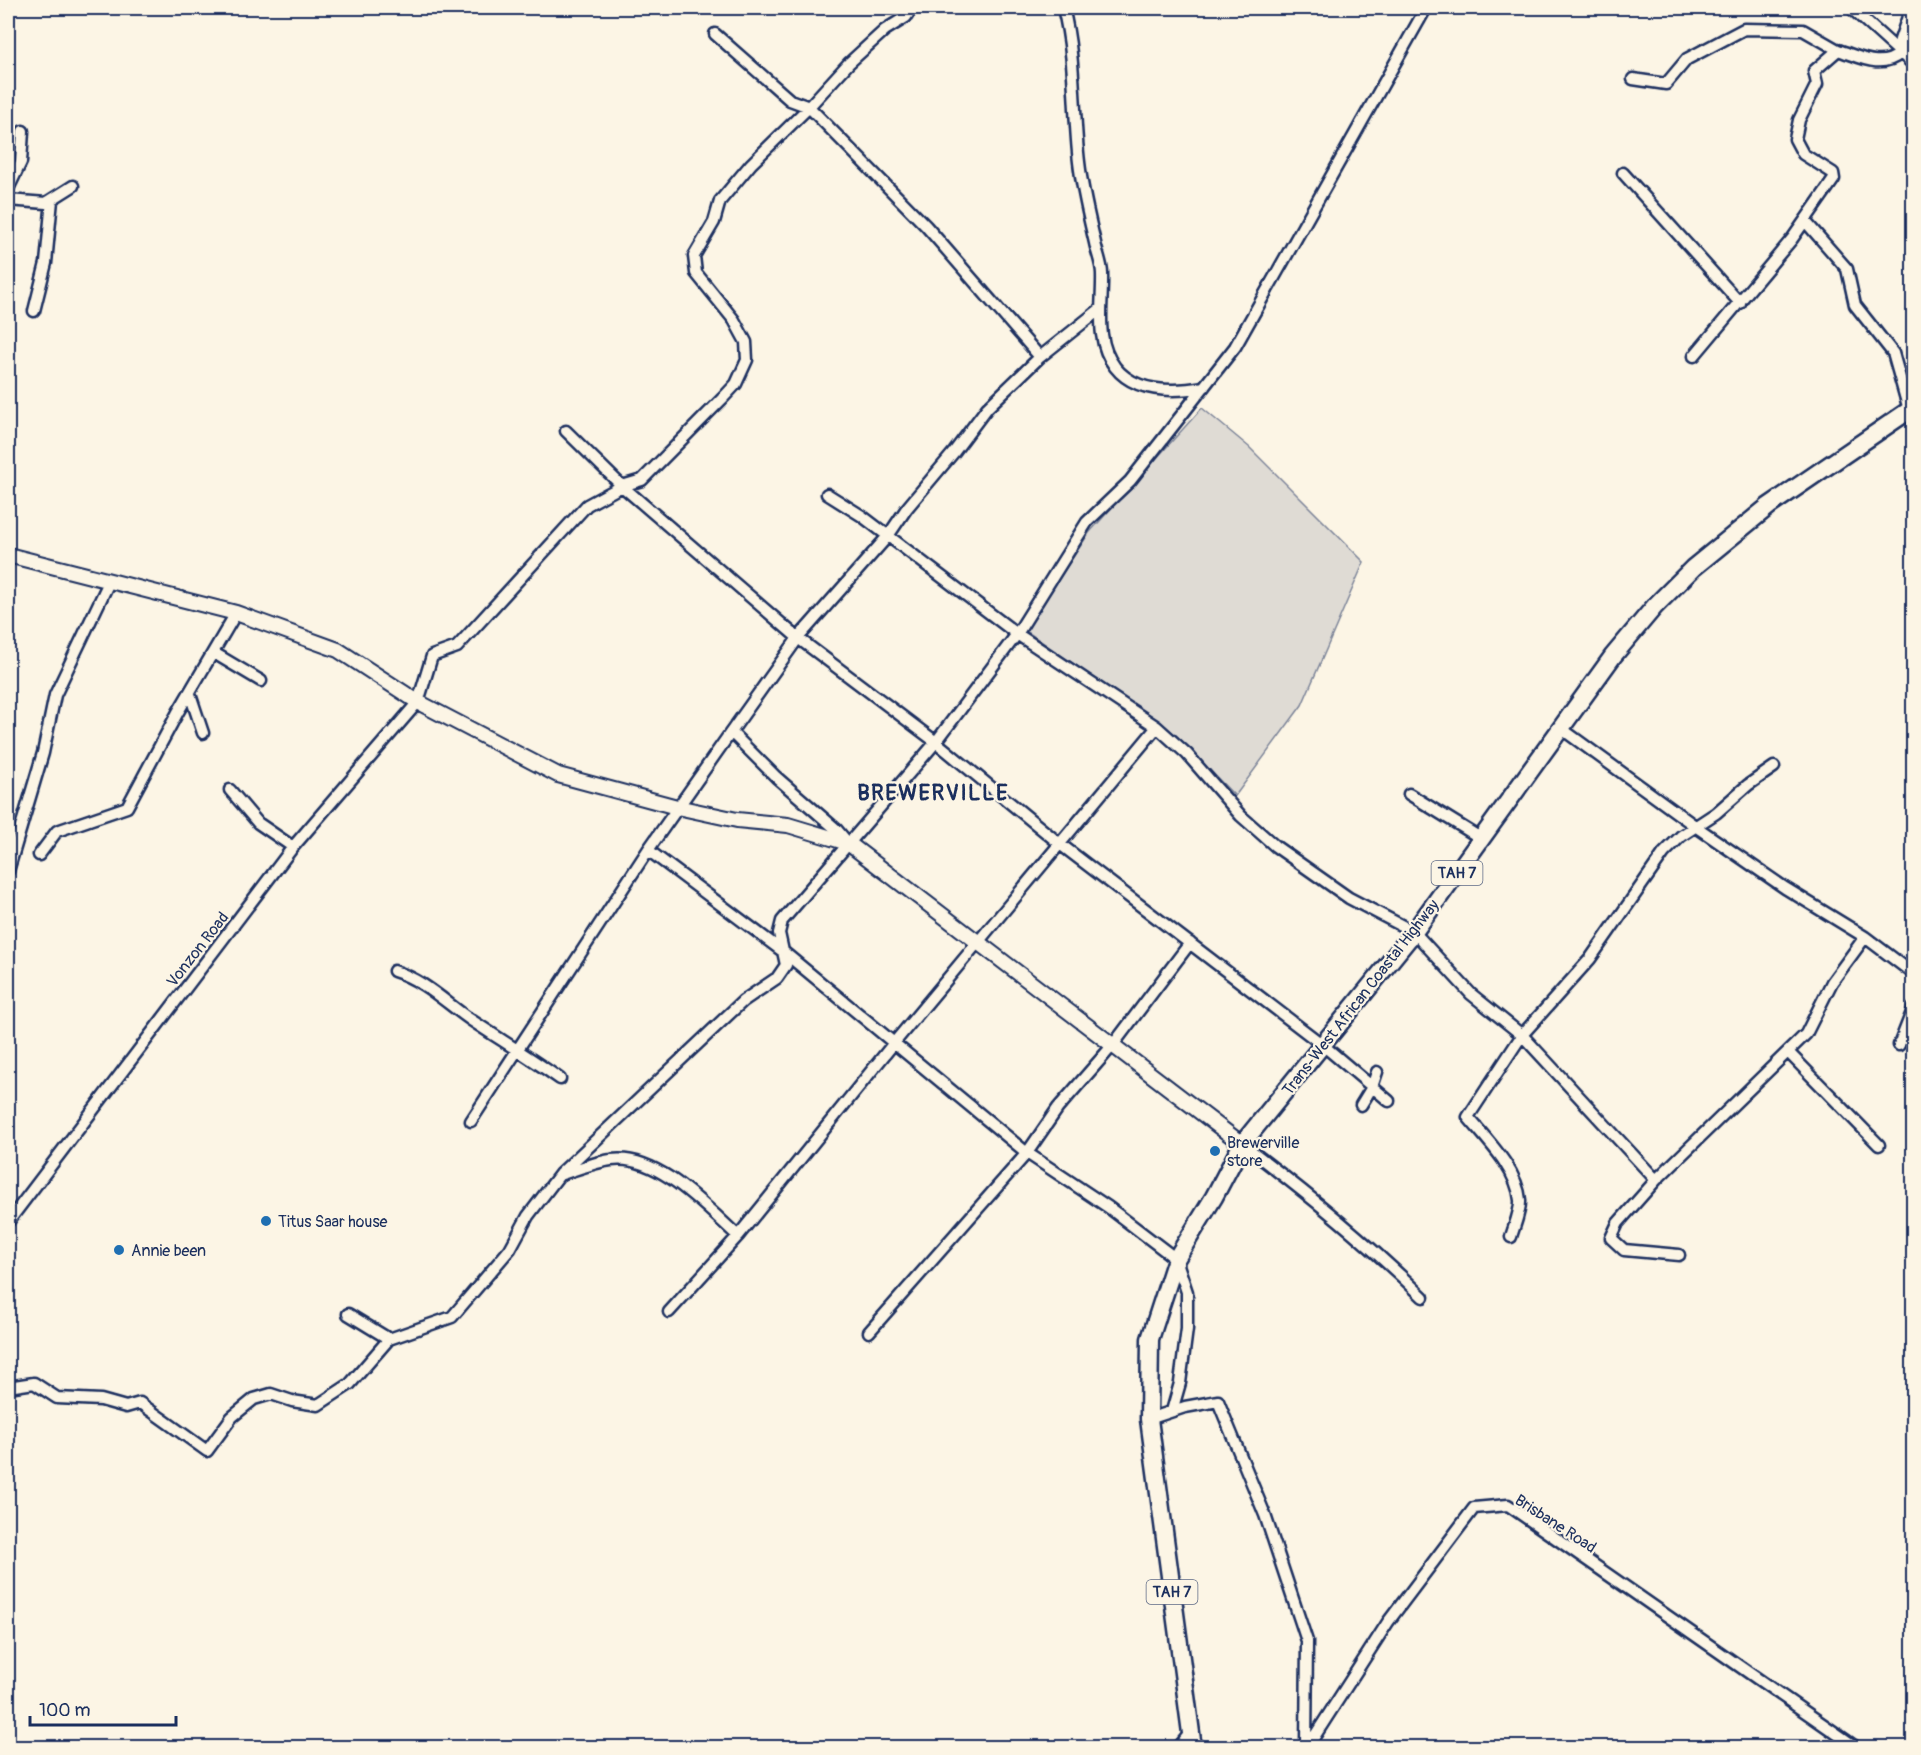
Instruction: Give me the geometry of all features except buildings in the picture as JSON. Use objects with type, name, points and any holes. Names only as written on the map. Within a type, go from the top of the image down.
[{"type":"highway","name":"Trans-West African Coastal Highway","points":[[1192,1740],[1149,1419],[1150,1339],[1176,1259],[1214,1197],[1242,1144],[1324,1046],[1414,932],[1613,656],[1655,606],[1693,568],[1768,506],[1911,409]]},
{"type":"main road","points":[[8,555],[109,582],[177,596],[236,613],[339,650],[418,702],[558,775],[677,807],[736,820],[788,825],[848,843],[1242,1144]]},
{"type":"street","points":[[418,702],[432,656],[457,647],[587,505],[622,486],[642,480],[736,384],[747,360],[746,342],[721,301],[696,273],[694,256],[714,222],[720,201],[751,164],[809,107],[849,63],[885,30],[906,17],[912,8]]},
{"type":"street","points":[[1063,8],[1072,65],[1079,163],[1102,274],[1099,310],[1104,344],[1114,366],[1128,381],[1147,387],[1182,391],[1204,387]]},
{"type":"street","points":[[8,1387],[34,1383],[57,1398],[101,1400],[126,1407],[140,1403],[207,1451],[232,1417],[254,1399],[271,1394],[292,1401],[318,1405],[350,1384],[389,1339],[452,1317],[510,1249],[528,1216],[560,1174],[743,1002],[777,978],[786,966],[779,933],[783,921],[936,742],[1017,633],[1088,522],[1130,481],[1235,347],[1426,8]]},
{"type":"street","points":[[1851,8],[1914,65]]},
{"type":"street","points":[[1901,53],[1900,40],[1911,8]]},
{"type":"street","points":[[1633,79],[1666,84],[1687,59],[1744,29],[1803,30],[1838,50],[1878,63],[1892,61],[1901,53]]},
{"type":"street","points":[[715,34],[790,100],[809,107],[926,226],[1040,357]]},
{"type":"street","points":[[1695,356],[1805,221],[1834,179],[1833,173],[1803,154],[1795,139],[1799,120],[1817,84],[1814,72],[1838,50]]},
{"type":"street","points":[[8,189],[21,162],[23,131]]},
{"type":"street","points":[[1623,173],[1740,303]]},
{"type":"street","points":[[8,200],[46,203],[74,186]]},
{"type":"street","points":[[34,311],[46,263],[52,200]]},
{"type":"street","points":[[1805,221],[1847,269],[1855,305],[1893,353],[1911,409]]},
{"type":"street","points":[[471,1120],[677,807],[798,638],[888,536],[907,508],[987,408],[1040,357],[1099,310]]},
{"type":"street","points":[[566,431],[622,486],[798,638],[936,742],[1060,844],[1324,1046],[1389,1101]]},
{"type":"street","points":[[827,494],[862,516],[1017,633],[1157,726],[1187,754],[1240,816],[1275,846],[1349,898],[1414,932],[1471,994],[1522,1035],[1656,1179]]},
{"type":"street","points":[[8,871],[43,753],[55,695],[109,582]]},
{"type":"street","points":[[39,855],[57,831],[127,807],[236,613]]},
{"type":"street","points":[[214,653],[261,681]]},
{"type":"street","points":[[190,694],[203,733]]},
{"type":"street","name":"Vonzon Road","points":[[8,1222],[293,847],[418,702]]},
{"type":"street","points":[[669,1312],[738,1236],[894,1043],[1157,726]]},
{"type":"street","points":[[1562,729],[1695,826],[1785,888],[1865,937],[1914,974]]},
{"type":"street","points":[[731,732],[848,843]]},
{"type":"street","points":[[1511,1237],[1520,1201],[1515,1183],[1506,1165],[1468,1117],[1522,1035],[1590,959],[1664,853],[1681,836],[1774,767]]},
{"type":"street","points":[[230,790],[258,823],[293,847]]},
{"type":"street","points":[[1409,794],[1482,839]]},
{"type":"street","points":[[648,850],[785,953],[1027,1153],[1108,1207],[1176,1259],[1186,1292],[1187,1329],[1180,1383],[1172,1411]]},
{"type":"street","points":[[1679,1255],[1624,1250],[1611,1238],[1618,1223],[1656,1179],[1806,1034],[1832,982],[1865,937]]},
{"type":"street","points":[[869,1332],[1027,1153],[1058,1108],[1113,1045],[1190,943]]},
{"type":"street","points":[[394,971],[408,975],[425,986],[472,1021],[518,1049],[560,1079]]},
{"type":"street","points":[[1899,1045],[1914,1007]]},
{"type":"street","points":[[1788,1052],[1879,1145]]},
{"type":"street","points":[[1361,1105],[1372,1087],[1377,1072]]},
{"type":"street","points":[[1242,1144],[1372,1247],[1423,1297]]},
{"type":"street","points":[[560,1174],[612,1160],[634,1161],[660,1171],[738,1236]]},
{"type":"street","points":[[348,1314],[389,1339]]},
{"type":"street","points":[[1149,1419],[1172,1411],[1218,1401],[1261,1505],[1307,1641],[1307,1748]]},
{"type":"street","name":"Brisbane Road","points":[[1307,1748],[1388,1623],[1474,1509],[1508,1505],[1857,1748]]},
{"type":"street","points":[[1178,1748],[1192,1740]]},
{"type":"shaded area","points":[[1202,408],[1249,447],[1364,562],[1302,705],[1235,796],[1175,734],[1025,630],[1089,533]]},
{"type":"place","name":"Brewerville store","points":[[1215,1151]]},
{"type":"place","name":"Titus Saar house","points":[[266,1221]]},
{"type":"place","name":"Annie been","points":[[119,1250]]},
{"type":"district","name":"BREWERVILLE","points":[[933,792]]}]
